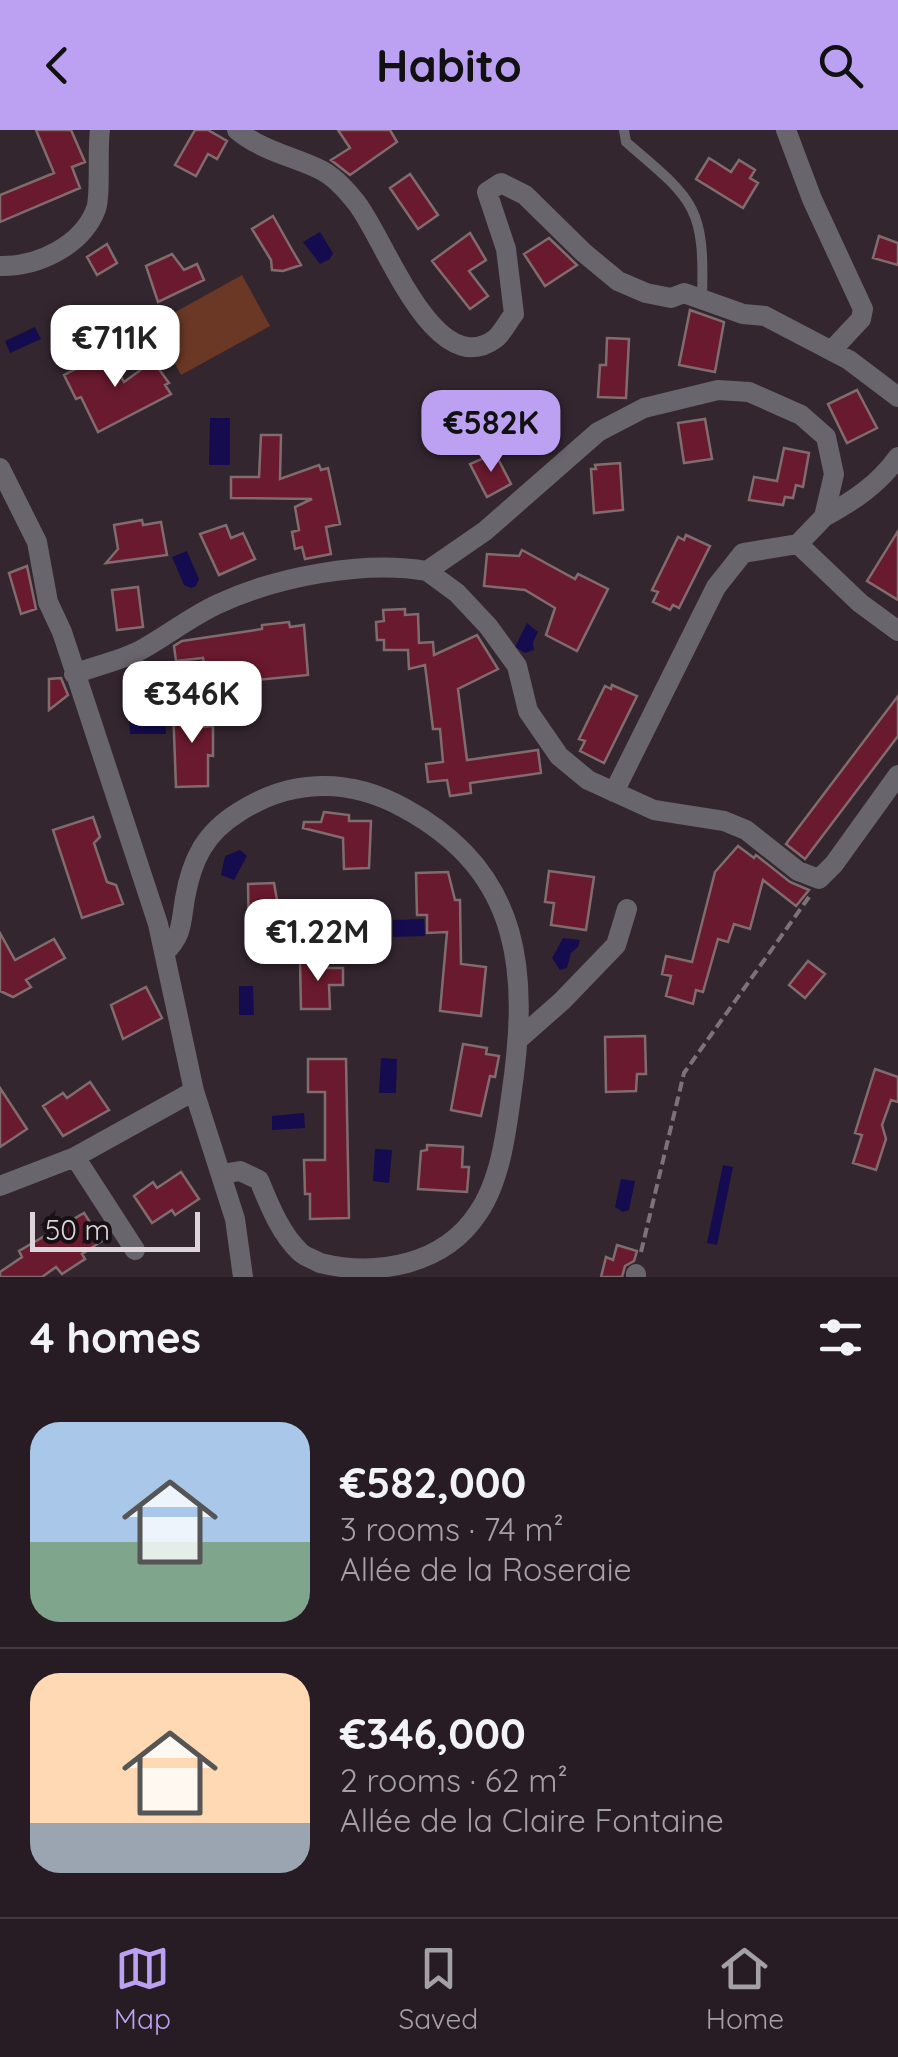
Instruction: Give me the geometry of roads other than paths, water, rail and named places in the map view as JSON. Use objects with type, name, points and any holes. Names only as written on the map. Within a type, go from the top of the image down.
[{"type":"street","points":[[0,266],[40,260],[74,242],[97,208],[100,130]]},
{"type":"street","points":[[237,130],[264,148],[324,172],[358,203],[420,311],[450,341],[472,347],[496,339],[514,314],[506,249],[488,192],[501,183],[525,195],[618,280],[646,294],[671,298],[684,293],[724,309],[765,316],[832,350],[896,392]]},
{"type":"street","points":[[786,130],[812,200],[863,309],[860,319],[832,350]]},
{"type":"street","points":[[426,571],[485,531],[598,432],[644,408],[718,390],[750,392],[801,415],[826,437],[834,474],[824,517]]},
{"type":"street","points":[[614,792],[716,587],[743,553],[798,544],[824,517],[857,499],[885,475],[898,457]]},
{"type":"street","points":[[0,468],[37,542],[48,602],[62,632],[158,924],[194,1091],[235,1220],[243,1277]]},
{"type":"street","points":[[798,544],[860,603],[898,631]]},
{"type":"street","points":[[74,674],[135,653],[217,604],[268,586],[396,566],[426,571],[457,594],[488,626],[517,666],[528,712],[559,756],[588,780],[654,810],[724,820],[746,830],[806,876],[824,876],[898,776]]},
{"type":"street","points":[[165,952],[179,940],[191,868],[199,848],[212,832],[283,789],[320,784],[360,790],[394,802],[440,828],[490,886],[506,920],[519,970],[520,1038],[495,1176],[480,1211],[456,1241],[415,1265],[380,1275],[340,1272],[302,1254],[282,1230],[259,1180],[240,1172],[222,1174]]},
{"type":"street","points":[[520,1038],[616,945],[627,909]]},
{"type":"street","points":[[0,1186],[74,1156],[194,1091]]},
{"type":"street","points":[[74,1156],[135,1250]]},
{"type":"lane","points":[[624,130],[626,142],[689,201],[697,217],[704,248],[702,297]]}]
